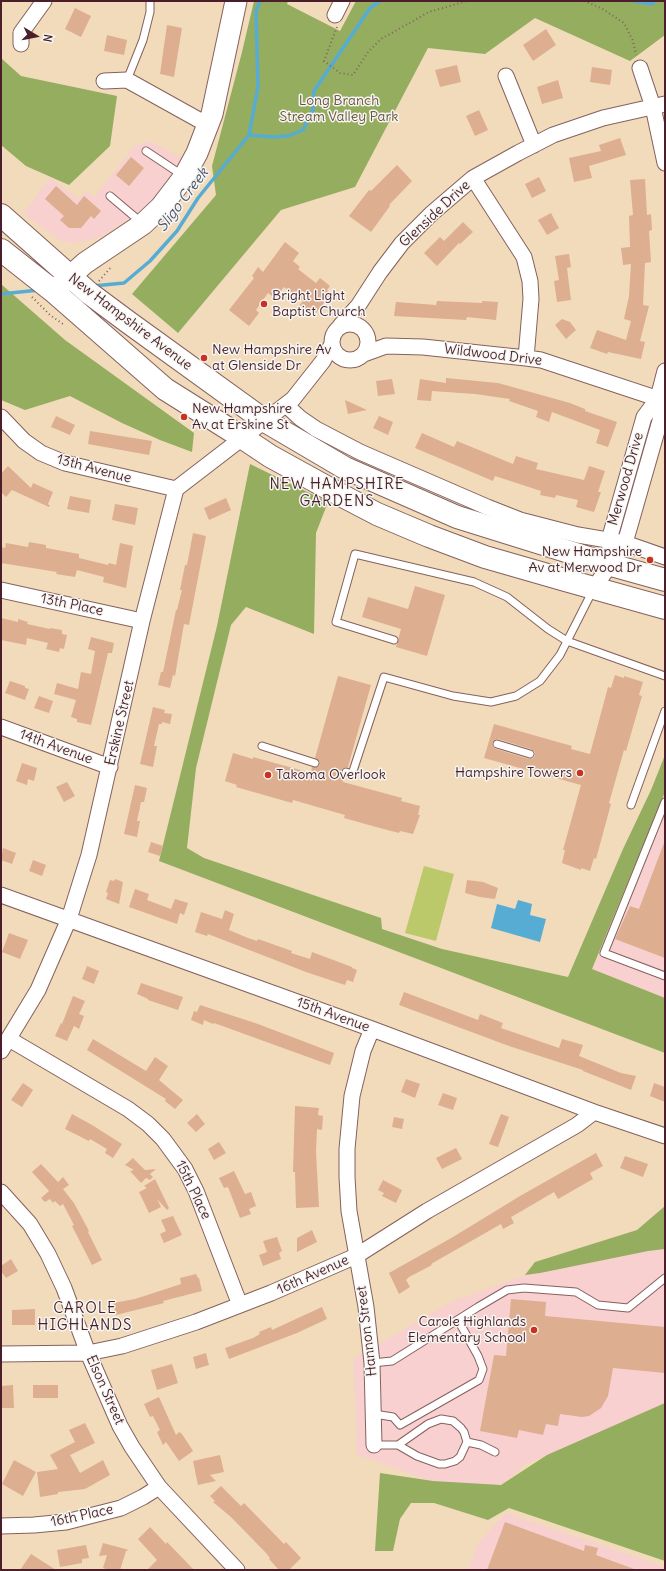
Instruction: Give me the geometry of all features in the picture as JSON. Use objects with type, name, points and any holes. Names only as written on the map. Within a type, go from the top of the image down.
[{"type":"main road","name":"New Hampshire Avenue","points":[[1,215],[77,269],[89,293],[128,322],[265,421],[345,468],[457,517],[611,565],[665,580]]},
{"type":"main road","name":"New Hampshire Avenue","points":[[1,250],[41,289],[90,324],[165,389],[270,456],[337,493],[377,514],[429,536],[485,557],[665,608]]},
{"type":"street","points":[[21,44],[21,33],[44,1]]},
{"type":"street","points":[[41,289],[77,269],[143,224],[161,207],[184,176],[198,153],[208,125],[221,73],[236,1]]},
{"type":"street","points":[[335,15],[342,1]]},
{"type":"street","points":[[640,68],[659,106],[665,163]]},
{"type":"street","points":[[506,76],[534,145]]},
{"type":"street","points":[[104,81],[126,80],[208,125]]},
{"type":"street","name":"Glenside Drive","points":[[340,326],[358,306],[380,272],[402,243],[431,214],[473,178],[553,135],[603,118],[659,106]]},
{"type":"street","points":[[473,178],[524,257],[530,281],[531,299],[526,358]]},
{"type":"street","points":[[358,306],[364,330],[369,342],[364,354],[349,360],[343,359],[335,350],[335,330],[340,326],[347,324],[364,330]]},
{"type":"street","name":"Wildwood Drive","points":[[364,330],[386,346]]},
{"type":"street","name":"Wildwood Drive","points":[[364,354],[386,346],[423,347],[541,360],[662,400]]},
{"type":"street","points":[[176,489],[293,399],[323,361],[335,350]]},
{"type":"street","name":"Merwood Drive","points":[[594,588],[625,543],[661,417],[665,371]]},
{"type":"street","name":"Merwood Drive","points":[[611,565],[609,540],[644,417],[662,400]]},
{"type":"street","points":[[286,404],[300,418],[316,429],[360,452],[487,507],[520,520],[578,535],[625,543],[665,557]]},
{"type":"street","name":"13th Avenue","points":[[1,417],[24,441],[41,453],[65,463],[176,489]]},
{"type":"street","name":"Erskine Street","points":[[5,1045],[38,990],[69,919],[89,855],[142,621],[176,489]]},
{"type":"street","name":"13th Place","points":[[1,590],[142,621]]},
{"type":"street","name":"14th Avenue","points":[[1,727],[110,767]]},
{"type":"street","name":"15th Avenue","points":[[1,895],[372,1029],[594,1112],[665,1136]]},
{"type":"street","name":"Hannon Street","points":[[372,1029],[358,1068],[352,1096],[347,1142],[347,1176],[349,1211],[366,1307],[372,1363],[374,1445]]},
{"type":"street","name":"15th Place","points":[[5,1045],[128,1108],[148,1124],[162,1139],[185,1169],[196,1191],[240,1305]]},
{"type":"street","name":"16th Avenue","points":[[1,1354],[88,1353],[122,1346],[196,1322],[295,1283],[356,1256],[427,1211],[577,1125],[594,1112]]},
{"type":"street","name":"Elson Street","points":[[1,1192],[30,1224],[48,1254],[64,1288],[88,1353],[120,1426],[132,1447],[159,1487],[237,1570]]},
{"type":"street","name":"16th Place","points":[[1,1526],[66,1522],[121,1508],[159,1487]]},
{"type":"lane","points":[[126,80],[143,40],[150,12],[150,1]]},
{"type":"lane","points":[[146,151],[184,176]]},
{"type":"lane","points":[[110,196],[143,224]]},
{"type":"lane","points":[[394,640],[336,622],[355,554],[474,582],[507,597],[548,629],[567,641],[665,676]]},
{"type":"lane","points":[[346,772],[352,774],[384,677],[453,696],[491,702],[516,696],[540,681],[560,655],[594,588]]},
{"type":"lane","points":[[631,805],[665,711]]},
{"type":"lane","points":[[498,744],[530,754]]},
{"type":"lane","points":[[262,746],[315,763]]},
{"type":"lane","points":[[665,802],[604,953],[665,976]]},
{"type":"lane","points":[[372,1363],[392,1361],[507,1290],[524,1288],[576,1292],[598,1305],[628,1308],[665,1278]]},
{"type":"lane","points":[[374,1414],[393,1417],[400,1425],[479,1380],[483,1369],[478,1356],[458,1320]]},
{"type":"lane","points":[[374,1445],[398,1445],[417,1456],[439,1464],[445,1464],[455,1461],[460,1457],[467,1442],[461,1428],[453,1421],[441,1419],[428,1424],[398,1445]]},
{"type":"lane","points":[[467,1442],[481,1445],[495,1452]]},
{"type":"path","points":[[335,15],[339,22],[324,61],[340,73],[354,75],[368,52],[381,39],[429,12],[467,1]]},
{"type":"path","points":[[584,1],[601,8],[624,23],[633,41],[640,68]]},
{"type":"path","points":[[41,289],[50,315],[63,324]]},
{"type":"shaded area","points":[[149,141],[184,159],[171,181],[151,204],[102,236],[80,243],[63,242],[23,214],[50,178],[78,199],[86,191],[94,197],[136,145]]},
{"type":"shaded area","points":[[665,792],[665,998],[592,969]]},
{"type":"shaded area","name":"Carole Highlands Elementary School","points":[[665,1206],[665,1410],[525,1464],[506,1482],[489,1488],[460,1492],[356,1454],[357,1434],[353,1359],[453,1301],[525,1275],[535,1262],[637,1230]]},
{"type":"shaded area","points":[[506,1513],[665,1567],[665,1570],[468,1570],[479,1542]]},
{"type":"green space","name":"Long Branch Stream Valley Park","points":[[254,1],[288,1],[287,4],[340,31],[356,1],[665,1],[665,35],[630,61],[535,18],[485,54],[428,48],[355,187],[281,210],[178,333],[132,294],[216,195],[212,166]]},
{"type":"green space","points":[[1,58],[21,76],[117,96],[110,146],[69,185],[26,166],[1,145]]},
{"type":"green space","points":[[1,284],[65,340],[194,433],[192,452],[122,423],[70,396],[25,410],[1,400]]},
{"type":"green space","points":[[250,464],[328,502],[316,533],[314,634],[246,607],[231,625],[196,768],[187,848],[204,858],[381,918],[382,929],[442,949],[568,977],[665,755],[665,792],[592,969],[665,998],[665,1053],[159,861],[217,626]]},
{"type":"green space","points":[[424,866],[454,874],[436,941],[405,933]]},
{"type":"green space","points":[[665,1206],[665,1249],[525,1275],[535,1262],[637,1230]]},
{"type":"green space","points":[[665,1403],[665,1561],[509,1508],[488,1520],[434,1503],[411,1503],[400,1519],[393,1551],[375,1551],[380,1473],[433,1481],[501,1485],[547,1455]]},
{"type":"water","points":[[518,900],[532,904],[530,915],[546,919],[540,942],[491,928],[497,904],[515,909]]},
{"type":"building","points":[[75,8],[91,16],[81,37],[65,29]]},
{"type":"building","points":[[167,25],[182,28],[174,77],[160,74]]},
{"type":"building","points":[[546,29],[556,45],[533,61],[523,45]]},
{"type":"building","points":[[107,35],[127,40],[124,55],[104,51]]},
{"type":"building","points":[[457,65],[461,82],[440,87],[435,70]]},
{"type":"building","points":[[592,67],[612,70],[610,85],[590,82]]},
{"type":"building","points":[[558,80],[563,98],[542,104],[537,87]]},
{"type":"building","points":[[479,110],[488,130],[475,136],[466,116]]},
{"type":"building","points":[[620,138],[626,155],[589,166],[592,178],[574,182],[569,158],[601,151],[599,145]]},
{"type":"building","points":[[131,157],[144,168],[129,186],[116,175]]},
{"type":"building","points":[[397,165],[412,181],[389,205],[390,206],[371,232],[349,216],[369,190],[371,191]]},
{"type":"building","points":[[539,177],[546,191],[532,198],[525,184]]},
{"type":"building","points":[[645,179],[647,215],[651,214],[652,230],[649,231],[651,262],[645,263],[643,305],[649,306],[640,341],[645,342],[641,359],[608,352],[607,354],[590,348],[597,330],[626,340],[631,321],[624,319],[629,296],[631,264],[623,265],[621,248],[630,247],[629,216],[633,215],[630,180]]},
{"type":"building","points":[[56,186],[77,205],[84,196],[101,211],[94,219],[91,216],[81,228],[69,228],[60,220],[64,216],[45,199]]},
{"type":"building","points":[[551,213],[559,228],[547,235],[538,220]]},
{"type":"building","points":[[463,222],[473,232],[460,244],[459,243],[437,266],[424,253],[440,237],[444,241]]},
{"type":"building","points":[[285,242],[299,253],[293,261],[300,267],[298,269],[316,283],[320,278],[330,286],[327,290],[331,294],[316,313],[312,310],[309,314],[299,306],[303,301],[284,287],[275,298],[268,293],[256,310],[259,313],[249,326],[229,310],[254,278],[252,276],[258,267],[263,272]]},
{"type":"building","points":[[569,254],[571,267],[567,268],[571,300],[557,302],[554,281],[559,280],[555,256]]},
{"type":"building","points":[[437,301],[482,303],[482,301],[498,302],[496,320],[467,317],[466,320],[394,316],[396,302],[436,305]]},
{"type":"building","points":[[562,319],[570,322],[576,330],[566,339],[555,325]]},
{"type":"building","points":[[446,378],[498,383],[570,403],[585,409],[585,411],[617,422],[608,447],[596,443],[600,430],[552,412],[549,422],[536,417],[538,411],[509,401],[510,399],[475,394],[432,391],[431,401],[417,400],[420,379],[446,383]]},
{"type":"building","points":[[392,379],[395,394],[378,396],[376,381]]},
{"type":"building","points":[[345,400],[367,410],[348,414]]},
{"type":"building","points":[[56,416],[75,425],[70,435],[51,427]]},
{"type":"building","points":[[379,416],[393,422],[388,435],[373,428]]},
{"type":"building","points":[[90,431],[152,441],[149,455],[88,444]]},
{"type":"building","points":[[422,433],[454,447],[457,441],[513,464],[516,456],[538,463],[536,469],[584,480],[589,466],[605,471],[598,492],[601,492],[594,512],[576,507],[578,500],[556,495],[555,498],[540,495],[541,491],[495,476],[493,481],[415,448]]},
{"type":"building","points":[[8,466],[31,488],[33,483],[53,492],[48,504],[50,506],[49,507],[12,490],[6,497],[1,492],[1,474]]},
{"type":"building","points":[[70,496],[91,500],[89,513],[67,509]]},
{"type":"building","points":[[226,498],[231,510],[209,520],[204,508]]},
{"type":"building","points":[[115,504],[138,508],[135,525],[112,520]]},
{"type":"building","points":[[193,533],[206,536],[189,625],[184,624],[175,676],[173,675],[170,688],[158,685],[161,672],[163,672],[176,610],[182,590],[180,590],[185,565],[187,565]]},
{"type":"building","points":[[29,542],[46,545],[46,548],[79,554],[79,558],[108,565],[109,563],[116,565],[120,543],[133,546],[126,588],[103,582],[104,577],[77,570],[75,577],[56,574],[57,572],[1,563],[1,547],[5,548],[6,543],[28,547]]},
{"type":"building","points":[[415,586],[445,595],[427,656],[396,647],[401,629],[362,617],[368,597],[408,609]]},
{"type":"building","points":[[1,618],[18,622],[18,619],[28,622],[27,624],[62,630],[62,634],[67,635],[64,649],[60,648],[59,652],[46,649],[48,643],[27,638],[26,645],[1,640]]},
{"type":"building","points":[[91,637],[114,643],[112,653],[108,653],[91,725],[77,722],[77,719],[71,717],[76,700],[54,694],[57,683],[78,689],[81,672],[91,674],[95,651],[88,649]]},
{"type":"building","name":"Hampshire Towers","points":[[615,675],[624,678],[624,676],[643,682],[639,695],[642,696],[626,751],[624,750],[609,803],[611,804],[596,859],[594,858],[590,871],[581,868],[581,870],[562,863],[565,850],[563,850],[581,785],[484,758],[494,724],[572,746],[571,749],[590,754],[608,687],[611,688]],"holes":[[[498,739],[531,749],[535,752],[535,756],[532,759],[529,759],[496,749],[493,747],[492,743],[494,740]]]},
{"type":"building","name":"Takoma Overlook","points":[[338,676],[371,685],[348,767],[343,768],[341,771],[342,775],[345,777],[343,782],[402,798],[401,801],[420,806],[418,815],[420,815],[413,834],[400,831],[399,833],[344,818],[345,815],[293,800],[292,803],[236,787],[237,785],[225,781],[233,753],[311,773],[312,767],[319,766],[320,762],[315,758]]},
{"type":"building","points":[[10,681],[25,686],[25,688],[29,689],[25,700],[5,693]]},
{"type":"building","points":[[39,696],[53,701],[49,713],[34,708]]},
{"type":"building","points":[[153,707],[165,710],[164,713],[172,714],[170,724],[162,722],[162,724],[159,724],[154,746],[157,746],[153,767],[140,764]]},
{"type":"building","points":[[22,763],[37,768],[34,781],[28,779],[27,785],[16,781]]},
{"type":"building","points":[[67,782],[75,796],[64,802],[56,787]]},
{"type":"building","points":[[135,785],[147,788],[144,802],[141,802],[137,821],[140,821],[137,837],[124,834]]},
{"type":"building","points":[[151,842],[163,846],[160,856],[148,852]]},
{"type":"building","points":[[664,843],[665,958],[615,939],[630,906],[639,909]]},
{"type":"building","points":[[3,848],[16,853],[12,864],[1,860]]},
{"type":"building","points":[[33,860],[46,865],[42,876],[29,871]]},
{"type":"building","points":[[115,879],[123,882],[119,904],[106,899],[108,893],[106,892],[110,880],[114,881]]},
{"type":"building","points":[[467,880],[483,882],[498,888],[495,899],[465,893]]},
{"type":"building","points":[[135,889],[149,894],[147,900],[171,909],[175,899],[188,903],[184,915],[180,913],[177,924],[129,907]]},
{"type":"building","points":[[225,910],[234,914],[229,930],[257,941],[258,939],[292,951],[291,953],[310,959],[312,952],[352,967],[357,970],[353,982],[347,980],[345,985],[306,972],[208,934],[207,936],[195,932],[201,912],[222,919]]},
{"type":"building","points":[[9,933],[28,940],[20,959],[2,952]]},
{"type":"building","points":[[87,966],[99,971],[94,984],[82,979]]},
{"type":"building","points":[[141,983],[183,997],[178,1010],[148,1000],[137,994]]},
{"type":"building","points":[[404,992],[478,1020],[480,1014],[503,1023],[501,1028],[559,1048],[562,1039],[583,1045],[579,1056],[621,1073],[636,1076],[631,1090],[583,1070],[509,1046],[399,1005]]},
{"type":"building","points":[[73,996],[85,1001],[79,1014],[84,1016],[79,1029],[74,1026],[67,1041],[55,1036],[61,1023],[62,1024]]},
{"type":"building","points":[[200,1005],[258,1024],[334,1053],[330,1065],[214,1023],[213,1024],[204,1020],[203,1025],[191,1020],[194,1011],[197,1012]]},
{"type":"building","points":[[93,1039],[146,1071],[155,1057],[168,1066],[159,1080],[183,1100],[175,1109],[165,1101],[166,1099],[87,1050]]},
{"type":"building","points":[[406,1079],[420,1084],[415,1098],[401,1092]]},
{"type":"building","points":[[23,1083],[33,1090],[22,1107],[11,1100]]},
{"type":"building","points":[[654,1083],[665,1087],[665,1102],[650,1096]]},
{"type":"building","points":[[443,1093],[457,1098],[453,1110],[438,1105]]},
{"type":"building","points":[[295,1106],[319,1108],[318,1115],[323,1116],[322,1130],[317,1129],[316,1152],[319,1207],[296,1208],[295,1172],[293,1172]]},
{"type":"building","points":[[72,1114],[122,1144],[113,1158],[105,1153],[107,1149],[90,1139],[89,1141],[65,1129]]},
{"type":"building","points":[[197,1114],[205,1124],[196,1132],[187,1123]]},
{"type":"building","points":[[501,1114],[509,1117],[498,1147],[489,1144]]},
{"type":"building","points":[[394,1117],[404,1119],[402,1129],[392,1127]]},
{"type":"building","points":[[219,1142],[226,1153],[214,1160],[208,1149]]},
{"type":"building","points":[[456,1148],[462,1159],[442,1169],[436,1158]]},
{"type":"building","points":[[596,1153],[603,1166],[590,1173],[593,1179],[558,1199],[554,1192],[511,1217],[514,1223],[503,1229],[501,1224],[409,1277],[406,1280],[410,1287],[399,1294],[389,1273]]},
{"type":"building","points":[[625,1156],[648,1164],[643,1177],[620,1168]]},
{"type":"building","points":[[133,1158],[145,1170],[156,1169],[150,1174],[153,1177],[150,1180],[146,1178],[141,1183],[130,1171],[134,1170],[125,1165]]},
{"type":"building","points":[[41,1164],[58,1182],[63,1177],[69,1185],[63,1189],[74,1203],[102,1260],[92,1265],[72,1226],[74,1225],[63,1204],[60,1206],[55,1201],[53,1203],[50,1199],[45,1202],[41,1198],[49,1191],[32,1172]]},
{"type":"building","points":[[234,1171],[245,1194],[251,1192],[256,1206],[249,1209],[251,1214],[240,1218],[228,1187],[224,1188],[219,1178]]},
{"type":"building","points":[[155,1179],[169,1208],[167,1210],[157,1199],[161,1207],[149,1213],[139,1192],[147,1188],[144,1186]]},
{"type":"building","points":[[383,1180],[402,1190],[396,1203],[382,1196],[384,1193],[378,1190]]},
{"type":"building","points":[[173,1216],[182,1235],[164,1243],[160,1234],[166,1231],[161,1220]]},
{"type":"building","points":[[312,1230],[317,1242],[297,1252],[297,1238]]},
{"type":"building","points":[[277,1237],[282,1251],[279,1253],[281,1259],[263,1266],[259,1255],[267,1252],[263,1241]]},
{"type":"building","points":[[11,1259],[18,1271],[6,1278],[1,1271],[1,1266]]},
{"type":"building","points":[[196,1274],[199,1278],[202,1291],[163,1301],[164,1303],[116,1315],[113,1303],[135,1299],[181,1284],[180,1278]]},
{"type":"building","points":[[511,1299],[546,1302],[545,1316],[665,1327],[665,1373],[613,1368],[608,1396],[601,1408],[589,1416],[582,1417],[560,1414],[558,1426],[546,1424],[543,1435],[519,1430],[517,1438],[480,1431],[494,1355],[506,1356]]},
{"type":"building","points":[[322,1307],[327,1319],[297,1333],[229,1359],[225,1348],[253,1338],[260,1334],[259,1332],[271,1327],[272,1330]]},
{"type":"building","points":[[35,1309],[35,1325],[12,1325],[12,1310]]},
{"type":"building","points":[[206,1353],[209,1365],[196,1369],[193,1357]]},
{"type":"building","points":[[172,1364],[178,1383],[157,1390],[151,1370]]},
{"type":"building","points":[[13,1385],[14,1408],[1,1408],[1,1386]]},
{"type":"building","points":[[33,1385],[58,1385],[58,1398],[33,1398]]},
{"type":"building","points":[[159,1397],[176,1435],[179,1432],[182,1434],[193,1451],[179,1461],[166,1442],[163,1445],[157,1432],[160,1430],[153,1416],[150,1417],[144,1404]]},
{"type":"building","points":[[85,1423],[95,1443],[70,1455],[80,1473],[103,1460],[110,1475],[85,1489],[58,1492],[58,1494],[40,1497],[37,1472],[58,1469],[50,1455],[75,1442],[69,1430]]},
{"type":"building","points":[[220,1455],[224,1472],[210,1475],[216,1481],[198,1485],[193,1461]]},
{"type":"building","points":[[14,1460],[36,1472],[23,1496],[2,1484]]},
{"type":"building","points":[[221,1486],[241,1506],[244,1503],[284,1544],[286,1542],[301,1558],[289,1570],[279,1570],[269,1559],[270,1558],[266,1553],[231,1517],[213,1502],[215,1501],[210,1496]]},
{"type":"building","points":[[505,1522],[584,1551],[585,1545],[598,1548],[596,1555],[634,1570],[487,1570]]},
{"type":"building","points":[[150,1527],[194,1570],[147,1570],[157,1560],[138,1539]]},
{"type":"building","points":[[103,1543],[129,1550],[126,1551],[120,1570],[109,1570],[103,1568],[107,1555],[99,1556]]},
{"type":"building","points":[[86,1545],[89,1558],[82,1559],[82,1563],[60,1567],[57,1550]]},
{"type":"building","points":[[31,1554],[56,1570],[20,1570]]},
{"type":"waterway","name":"Sligo Creek","points":[[93,286],[124,283],[150,261],[177,231],[198,198],[249,135],[258,87],[256,11],[260,1]]},
{"type":"waterway","points":[[249,135],[273,137],[288,136],[303,130],[313,110],[314,91],[370,8],[380,1]]},
{"type":"waterway","points":[[633,1],[652,4],[655,1]]},
{"type":"waterway","name":"Sligo Creek","points":[[1,294],[39,290]]},
{"type":"place","name":"Bright Light Baptist Church","points":[[264,304]]},
{"type":"place","name":"New Hampshire Av at Glenside Dr","points":[[204,358]]},
{"type":"place","name":"New Hampshire Av at Erskine St","points":[[184,417]]},
{"type":"place","name":"New Hampshire Av at Merwood Dr","points":[[650,560]]},
{"type":"place","name":"Hampshire Towers","points":[[580,773]]},
{"type":"place","name":"Takoma Overlook","points":[[268,775]]},
{"type":"place","name":"Carole Highlands Elementary School","points":[[534,1330]]},
{"type":"district","name":"NEW HAMPSHIRE GARDENS","points":[[337,494]]},
{"type":"district","name":"CAROLE HIGHLANDS","points":[[85,1318]]}]
